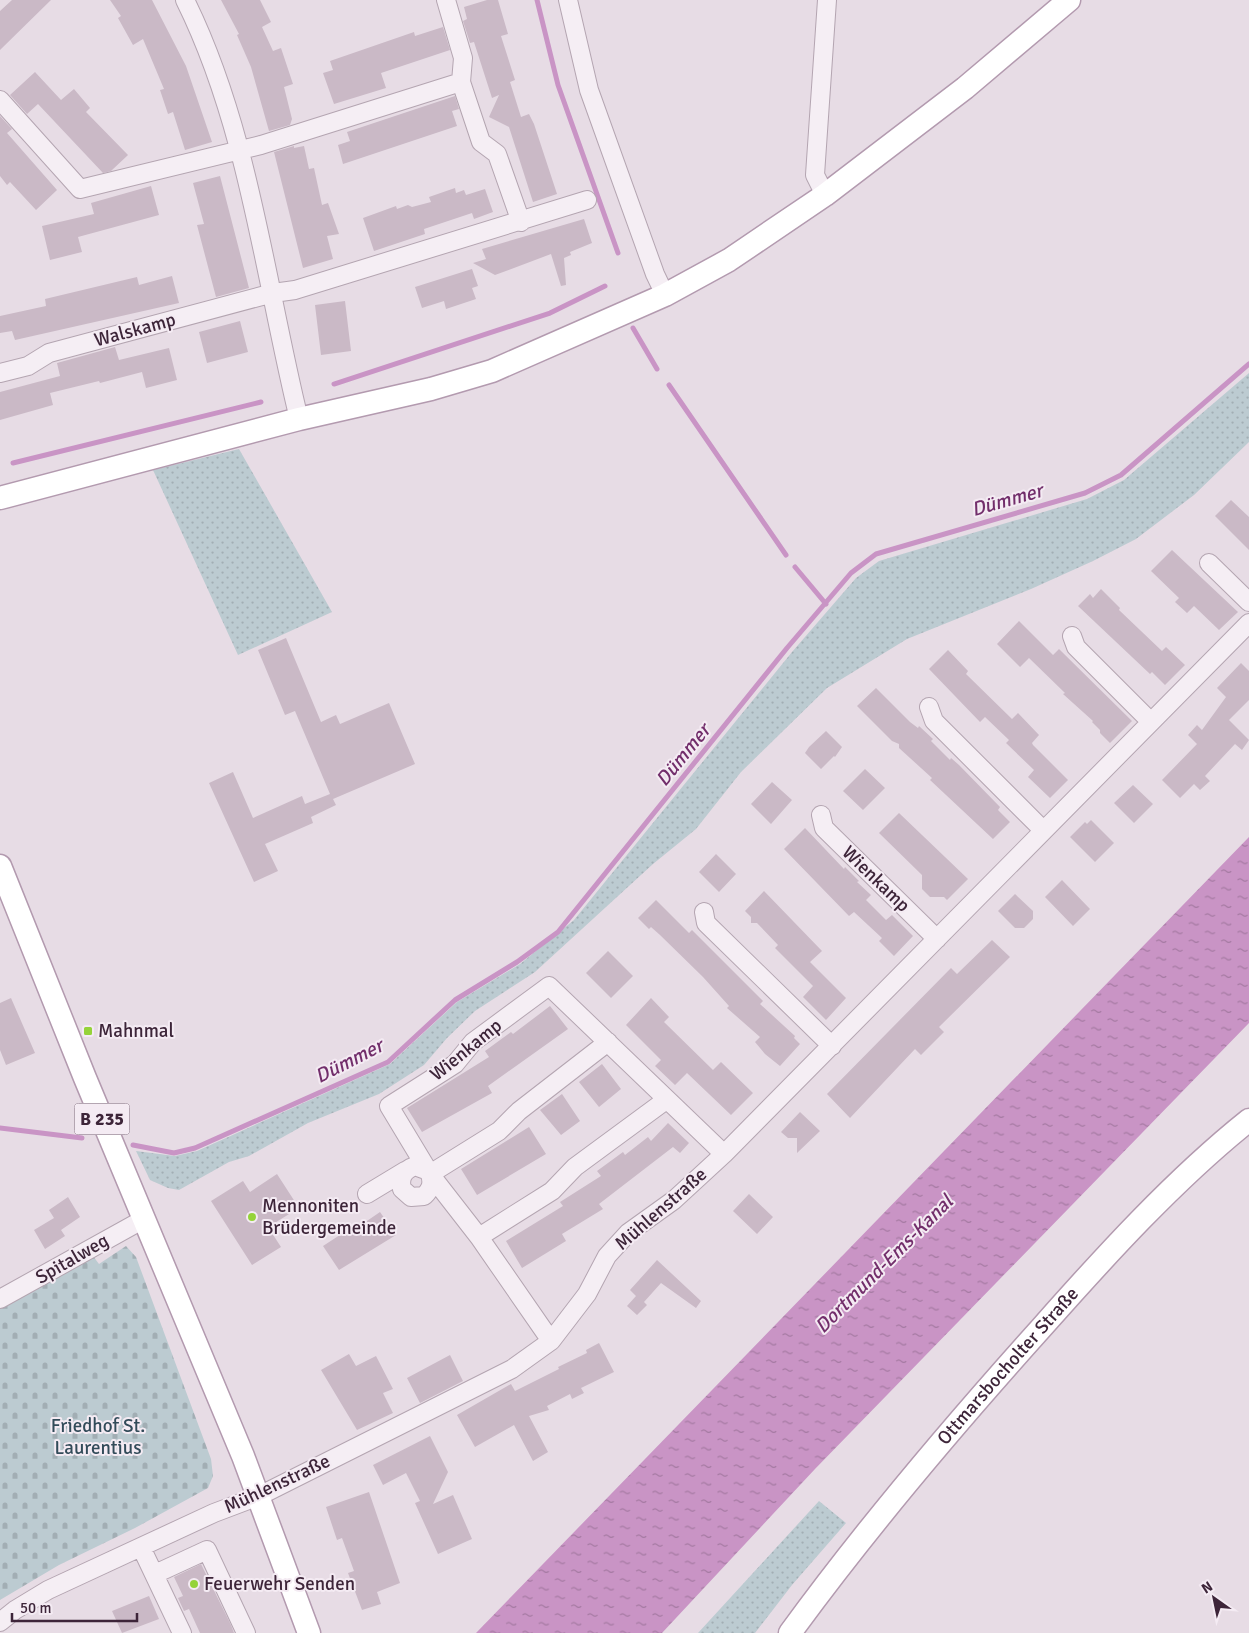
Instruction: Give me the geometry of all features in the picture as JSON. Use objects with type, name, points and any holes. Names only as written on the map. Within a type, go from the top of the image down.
[{"type":"main road","points":[[0,498],[300,419],[431,389],[492,371],[665,295],[729,260],[825,195],[965,88],[1069,0]]},
{"type":"main road","name":"B 235","points":[[0,866],[62,1022],[259,1496],[309,1633]]},
{"type":"main road","name":"Ottmarsbocholter Straße","points":[[790,1633],[899,1492],[972,1405],[1086,1277],[1183,1179],[1249,1120]]},
{"type":"street","points":[[187,0],[214,71],[240,150],[300,419]]},
{"type":"street","points":[[446,0],[463,58],[461,82],[481,142],[497,154],[520,222]]},
{"type":"street","points":[[568,0],[589,90],[655,274],[665,295]]},
{"type":"street","points":[[825,195],[814,175],[827,0]]},
{"type":"street","points":[[0,100],[80,189],[240,150],[461,82]]},
{"type":"street","name":"Walskamp","points":[[0,373],[28,366],[49,353],[273,292],[295,290],[587,200]]},
{"type":"street","points":[[1209,562],[1249,602]]},
{"type":"street","points":[[724,1154],[1249,623]]},
{"type":"street","points":[[1072,636],[1076,647],[1151,722]]},
{"type":"street","points":[[929,707],[934,721],[1043,830]]},
{"type":"street","name":"Wienkamp","points":[[820,815],[824,828],[937,939]]},
{"type":"street","points":[[704,912],[706,923],[832,1046]]},
{"type":"street","name":"Wienkamp","points":[[430,1174],[389,1106],[455,1064],[472,1042],[549,986],[724,1154]]},
{"type":"street","points":[[430,1174],[499,1131],[518,1111],[608,1042]]},
{"type":"street","points":[[479,1237],[552,1191],[575,1167],[666,1100]]},
{"type":"street","name":"Mühlenstraße","points":[[0,1622],[31,1599],[141,1546],[259,1496],[512,1369],[551,1340],[586,1294],[607,1256],[623,1239],[674,1200],[724,1154]]},
{"type":"street","points":[[367,1194],[415,1166],[426,1170],[479,1237],[551,1340]]},
{"type":"street","points":[[405,1171],[402,1177],[402,1189],[411,1197],[424,1196],[428,1192],[431,1186],[430,1174]]},
{"type":"street","name":"Spitalweg","points":[[0,1300],[144,1218]]},
{"type":"street","points":[[141,1546],[182,1633]]},
{"type":"street","points":[[155,1574],[207,1550],[246,1633]]},
{"type":"green space","points":[[1249,373],[1249,442],[1194,495],[1136,539],[1031,589],[907,639],[827,688],[741,772],[696,829],[653,864],[535,972],[475,1011],[447,1038],[424,1065],[379,1094],[308,1123],[249,1156],[229,1162],[179,1190],[168,1188],[150,1180],[136,1151],[175,1156],[197,1151],[390,1064],[457,1002],[520,964],[574,920],[792,652],[856,578],[879,561],[1087,499],[1124,480]]},
{"type":"green space","points":[[239,449],[332,612],[238,655],[153,470]]},
{"type":"green space","name":"Friedhof St. Laurentius","points":[[126,1246],[136,1257],[211,1459],[213,1476],[208,1488],[135,1528],[59,1565],[0,1600],[0,1308],[93,1256],[99,1264]]},
{"type":"green space","points":[[819,1501],[846,1523],[792,1585],[755,1633],[698,1633]]},
{"type":"water","name":"Dortmund-Ems-Kanal","points":[[1249,837],[1249,1023],[815,1469],[662,1633],[476,1633]]},
{"type":"building","points":[[12,0],[51,0],[0,50],[0,11]]},
{"type":"building","points":[[110,0],[152,0],[186,66],[212,142],[185,150],[173,112],[168,114],[160,90],[164,89],[143,39],[133,45],[118,18],[121,16]]},
{"type":"building","points":[[221,0],[260,0],[271,22],[262,27],[273,51],[281,48],[293,84],[284,87],[292,119],[290,125],[269,131],[251,67],[237,35],[239,34]]},
{"type":"building","points":[[487,0],[498,0],[508,34],[501,36],[515,80],[510,82],[521,117],[529,114],[534,124],[557,194],[533,202],[509,127],[489,117],[499,95],[492,98],[474,42],[470,43],[463,21],[467,19],[464,7]]},
{"type":"building","points":[[443,27],[450,50],[381,73],[386,88],[334,104],[323,73],[333,70],[330,61],[414,32],[415,36]]},
{"type":"building","points":[[35,72],[61,100],[74,89],[90,108],[86,112],[128,155],[111,171],[103,173],[38,104],[27,114],[10,95]]},
{"type":"building","points":[[455,96],[459,109],[452,111],[457,126],[343,164],[338,145],[350,141],[347,132]]},
{"type":"building","points":[[0,116],[12,129],[7,133],[57,190],[36,210],[10,182],[7,185],[0,176]]},
{"type":"building","points":[[294,146],[294,148],[304,146],[309,169],[314,168],[322,205],[328,203],[339,234],[327,236],[333,259],[303,268],[274,152]]},
{"type":"building","points":[[220,176],[249,288],[216,297],[197,225],[204,224],[193,183]]},
{"type":"building","points":[[151,186],[159,215],[78,237],[82,252],[50,260],[42,226],[94,214],[91,203]]},
{"type":"building","points":[[455,188],[456,193],[464,190],[466,195],[485,189],[493,212],[474,219],[472,213],[424,229],[425,234],[374,251],[363,218],[396,206],[397,209],[408,205],[412,207],[431,202],[429,197]]},
{"type":"building","points":[[584,219],[592,243],[570,252],[571,255],[564,258],[566,285],[561,286],[551,254],[495,275],[473,263],[486,259],[482,249]]},
{"type":"building","points":[[472,269],[478,286],[472,288],[476,299],[446,309],[444,301],[422,308],[415,287]]},
{"type":"building","points":[[172,276],[179,303],[15,340],[12,331],[0,333],[0,316],[46,306],[45,299],[137,277],[139,285]]},
{"type":"building","points":[[345,301],[351,351],[321,355],[315,305]]},
{"type":"building","points":[[240,321],[248,352],[207,363],[199,332]]},
{"type":"building","points":[[115,347],[119,360],[169,348],[177,380],[146,388],[142,372],[100,383],[99,381],[50,393],[53,405],[0,420],[0,392],[60,376],[57,363]]},
{"type":"building","points":[[1231,500],[1249,517],[1249,550],[1215,516]]},
{"type":"building","points":[[1172,550],[1238,612],[1219,630],[1194,606],[1187,613],[1175,602],[1179,598],[1151,571]]},
{"type":"building","points":[[1101,589],[1120,608],[1119,610],[1162,651],[1166,647],[1185,665],[1165,685],[1152,672],[1150,674],[1078,606],[1090,594],[1093,598]]},
{"type":"building","points":[[1019,621],[1053,655],[1059,649],[1132,721],[1110,743],[1100,733],[1100,730],[1093,721],[1063,694],[1065,693],[1029,658],[1020,667],[997,644]]},
{"type":"building","points":[[286,638],[321,722],[336,715],[340,724],[389,703],[415,764],[333,799],[336,805],[311,817],[313,823],[265,844],[278,871],[254,882],[209,783],[233,772],[253,818],[302,796],[305,804],[330,794],[295,711],[285,715],[258,650]]},
{"type":"building","points":[[948,650],[968,671],[966,674],[1012,719],[1018,713],[1039,735],[1032,743],[1033,745],[1068,780],[1050,798],[1028,777],[1034,770],[1006,743],[1009,740],[985,717],[980,722],[929,669]]},
{"type":"building","points":[[1241,663],[1249,671],[1249,700],[1229,720],[1249,740],[1242,750],[1235,744],[1205,776],[1210,781],[1200,790],[1194,784],[1180,798],[1162,780],[1197,744],[1188,735],[1197,725],[1202,730],[1226,697],[1217,688]]},
{"type":"building","points":[[876,688],[910,722],[918,728],[919,726],[933,739],[931,741],[950,760],[951,758],[959,765],[1000,807],[998,810],[1010,822],[993,839],[930,780],[932,778],[899,748],[899,744],[892,741],[857,706]]},
{"type":"building","points":[[826,731],[842,747],[835,757],[821,769],[805,753]]},
{"type":"building","points":[[865,769],[885,788],[863,810],[843,791]]},
{"type":"building","points":[[772,782],[792,800],[771,824],[751,804]]},
{"type":"building","points":[[1133,785],[1153,804],[1134,823],[1114,803]]},
{"type":"building","points":[[899,813],[968,879],[947,900],[944,897],[930,897],[922,889],[922,875],[879,833]]},
{"type":"building","points":[[1091,820],[1114,843],[1095,862],[1070,837],[1085,822],[1087,824]]},
{"type":"building","points":[[805,828],[844,869],[845,867],[859,881],[857,882],[871,895],[866,900],[886,920],[892,915],[913,936],[894,956],[879,941],[882,938],[854,912],[849,916],[784,849]]},
{"type":"building","points":[[716,854],[736,874],[719,892],[699,872]]},
{"type":"building","points":[[1062,880],[1090,909],[1073,926],[1045,897]]},
{"type":"building","points":[[764,891],[822,951],[810,962],[846,998],[826,1020],[803,997],[813,986],[775,948],[778,945],[757,923],[751,923],[751,917],[745,911]]},
{"type":"building","points":[[1015,894],[1033,911],[1033,919],[1024,928],[1015,928],[998,911]]},
{"type":"building","points":[[656,900],[689,933],[692,930],[763,1001],[760,1004],[795,1036],[794,1038],[800,1044],[780,1066],[765,1054],[755,1042],[760,1037],[727,1008],[729,1006],[703,977],[660,935],[651,927],[649,929],[638,918]]},
{"type":"building","points":[[992,940],[1010,957],[939,1027],[944,1032],[921,1055],[915,1049],[850,1118],[827,1094],[951,968],[957,974]]},
{"type":"building","points":[[608,951],[633,976],[611,998],[586,973]]},
{"type":"building","points":[[11,998],[35,1053],[6,1065],[0,1050],[0,1003]]},
{"type":"building","points":[[651,998],[669,1017],[664,1022],[713,1070],[721,1062],[753,1093],[731,1115],[687,1073],[675,1085],[655,1066],[661,1060],[626,1025]]},
{"type":"building","points":[[550,1006],[568,1029],[488,1086],[492,1093],[422,1132],[407,1108],[489,1057],[485,1051],[511,1032],[513,1034]]},
{"type":"building","points":[[602,1064],[621,1089],[599,1107],[579,1082]]},
{"type":"building","points":[[562,1094],[580,1121],[561,1135],[540,1110]]},
{"type":"building","points":[[800,1112],[820,1131],[797,1153],[797,1138],[788,1138],[781,1132]]},
{"type":"building","points":[[668,1123],[689,1143],[680,1153],[673,1147],[599,1204],[603,1209],[562,1234],[566,1241],[522,1268],[506,1241],[563,1206],[560,1202],[601,1176],[597,1171],[623,1152],[625,1155],[648,1137],[651,1141]]},
{"type":"building","points":[[529,1127],[546,1154],[477,1195],[461,1169]]},
{"type":"building","name":"Mennoniten Brüdergemeinde","points":[[277,1174],[299,1208],[268,1227],[281,1247],[252,1265],[211,1201],[243,1181],[250,1192]]},
{"type":"building","points":[[749,1194],[773,1217],[757,1234],[733,1211]]},
{"type":"building","points":[[68,1197],[80,1217],[61,1230],[65,1236],[45,1249],[34,1230],[54,1218],[49,1210]]},
{"type":"building","points":[[380,1212],[396,1235],[339,1270],[323,1246],[343,1233],[345,1236]]},
{"type":"building","points":[[657,1260],[701,1301],[696,1308],[661,1283],[644,1302],[647,1305],[637,1315],[627,1306],[636,1296],[630,1290]]},
{"type":"building","points":[[599,1343],[614,1372],[581,1388],[584,1393],[572,1399],[570,1394],[547,1406],[549,1410],[529,1416],[548,1452],[533,1461],[514,1425],[475,1447],[457,1415],[511,1384],[515,1391],[559,1369],[558,1367],[587,1353],[586,1350]]},
{"type":"building","points":[[349,1354],[356,1366],[376,1356],[393,1389],[383,1393],[393,1413],[357,1430],[321,1370]]},
{"type":"building","points":[[450,1355],[463,1381],[420,1403],[407,1378]]},
{"type":"building","points":[[430,1436],[448,1472],[433,1504],[453,1495],[472,1539],[438,1554],[415,1503],[420,1501],[406,1473],[383,1485],[373,1465]]},
{"type":"building","points":[[369,1492],[400,1583],[377,1592],[381,1604],[362,1610],[348,1573],[354,1571],[342,1538],[337,1540],[326,1507]]},
{"type":"building","name":"Feuerwehr Senden","points":[[201,1564],[234,1633],[200,1633],[189,1609],[184,1611],[178,1598],[183,1596],[174,1577]]},
{"type":"building","points":[[149,1596],[159,1619],[122,1633],[112,1611]]},
{"type":"waterway","points":[[537,0],[558,85],[618,253]]},
{"type":"waterway","points":[[334,384],[550,313],[605,286]]},
{"type":"waterway","points":[[633,328],[657,369]]},
{"type":"waterway","name":"Dümmer","points":[[133,1145],[174,1153],[195,1148],[388,1062],[455,1000],[517,962],[558,932],[787,648],[851,573],[876,554],[1085,493],[1121,475],[1249,364]]},
{"type":"waterway","points":[[669,385],[786,555]]},
{"type":"waterway","points":[[13,463],[261,402]]},
{"type":"waterway","points":[[795,567],[826,604]]},
{"type":"waterway","name":"Dümmer","points":[[0,1128],[82,1138]]},
{"type":"place","name":"Mahnmal","points":[[88,1031]]},
{"type":"place","name":"Mennoniten Brüdergemeinde","points":[[252,1217]]},
{"type":"place","name":"Feuerwehr Senden","points":[[194,1584]]}]
